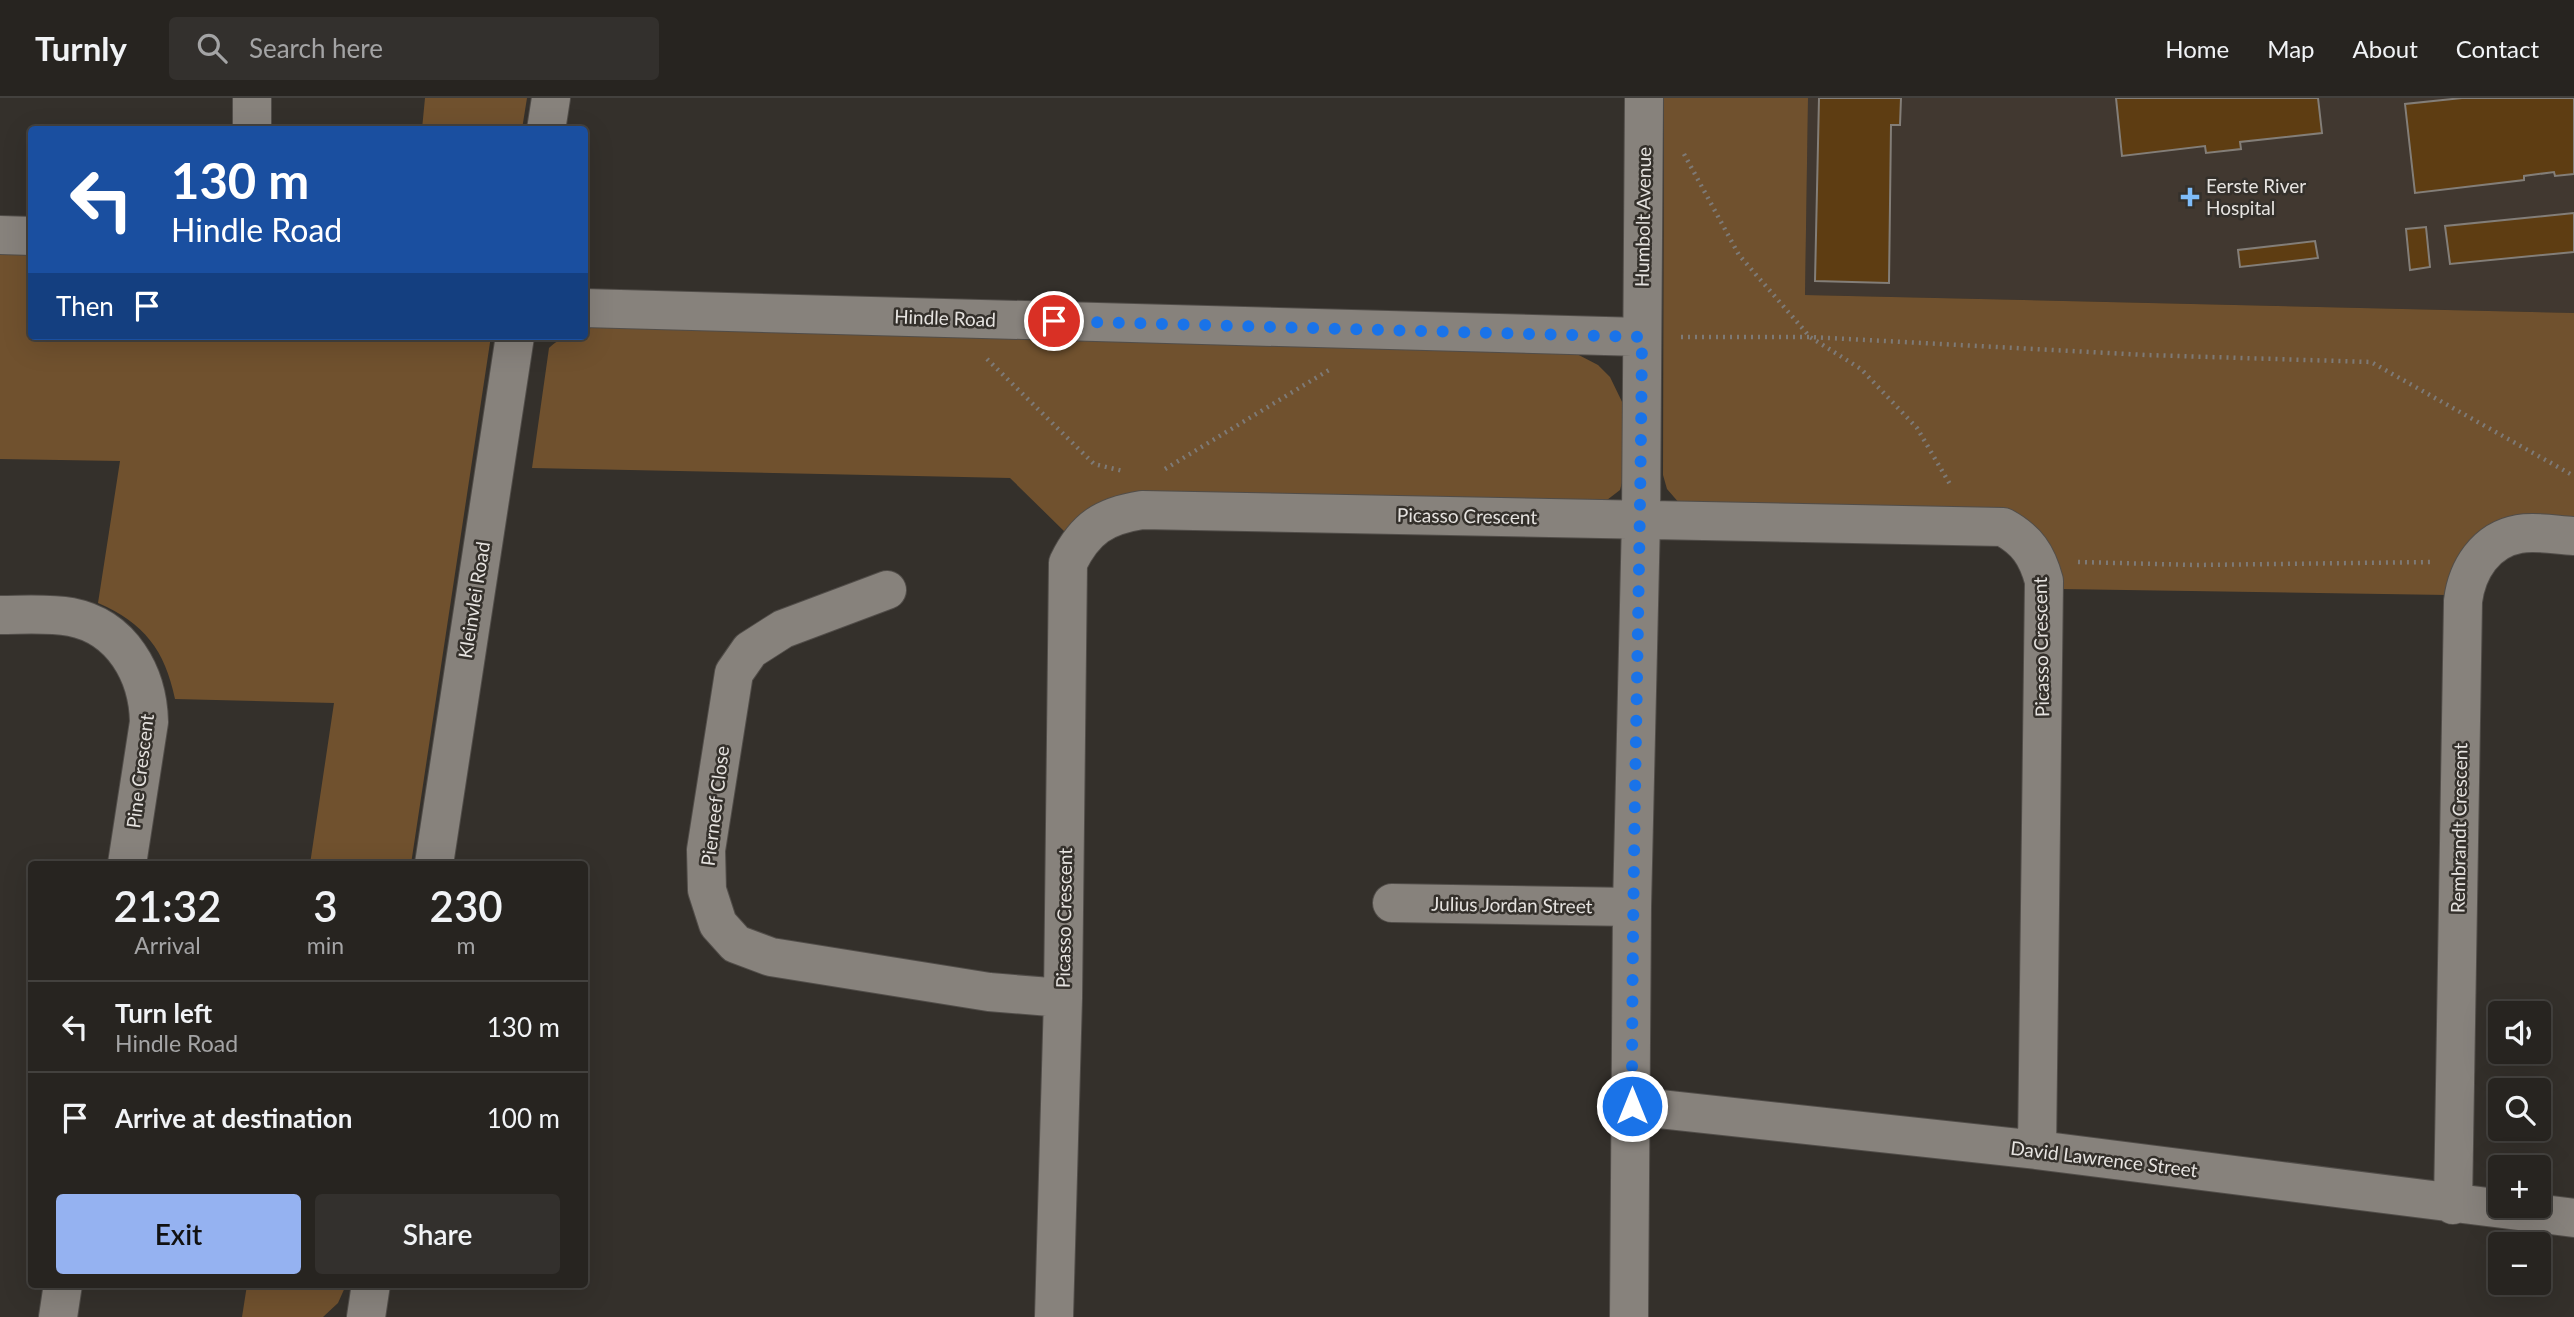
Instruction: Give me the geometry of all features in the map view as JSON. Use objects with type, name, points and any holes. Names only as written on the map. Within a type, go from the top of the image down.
[{"type":"street","points":[[252,98],[252,126]]},
{"type":"street","points":[[547,126],[551,98]]},
{"type":"street","name":"Humbolt Avenue","points":[[1629,1317],[1632,907],[1641,519],[1644,117]]},
{"type":"street","points":[[0,235],[28,236]]},
{"type":"street","name":"Hindle Road","points":[[588,308],[1642,337]]},
{"type":"street","name":"Kleinvlei Road","points":[[434,861],[514,340]]},
{"type":"street","name":"Picasso Crescent","points":[[1054,1317],[1063,998],[1068,564],[1082,540],[1104,520],[1147,494],[1641,519],[2003,527],[2017,535],[2028,545],[2038,562],[2044,581],[2037,1150]]},
{"type":"street","name":"Rembrandt Crescent","points":[[2453,1205],[2463,601],[2466,581],[2476,562],[2488,549],[2507,537],[2522,533],[2574,536]]},
{"type":"street","name":"Pierneef Close","points":[[887,590],[783,629],[750,650],[734,673],[706,850],[707,890],[718,924],[736,944],[771,957],[989,992],[1063,998]]},
{"type":"street","name":"Pine Crescent","points":[[0,615],[73,617],[92,624],[123,647],[135,663],[146,692],[149,722],[127,861]]},
{"type":"street","name":"Julius Jordan Street","points":[[1392,903],[1632,907]]},
{"type":"street","name":"David Lawrence Street","points":[[1632,1106],[2037,1150],[2453,1205],[2574,1218]]},
{"type":"street","points":[[58,1317],[62,1288]]},
{"type":"street","points":[[366,1317],[370,1288]]},
{"type":"path","points":[[1644,117],[1681,149],[1739,255],[1810,337],[1861,369],[1917,428],[1953,490]]},
{"type":"path","points":[[946,318],[1094,464],[1147,494],[1336,366]]},
{"type":"path","points":[[1642,337],[1810,337],[2146,355],[2371,362],[2574,476]]},
{"type":"path","points":[[2038,562],[2196,565],[2476,562]]},
{"type":"shaded area","points":[[425,98],[527,98],[522,126],[422,126]]},
{"type":"shaded area","points":[[1664,98],[1808,98],[1805,295],[2574,313],[2574,521],[2527,519],[2448,595],[2060,589],[2042,540],[1680,504],[1667,489],[1663,475]]},
{"type":"shaded area","name":"Eerste River Hospital","points":[[1808,98],[2574,98],[2574,313],[1805,295]]},
{"type":"shaded area","points":[[0,251],[28,252],[28,340],[490,340],[411,861],[310,861],[334,703],[175,699],[165,666],[150,640],[128,620],[98,603],[120,461],[0,459]]},
{"type":"shaded area","points":[[592,327],[1571,351],[1598,365],[1610,377],[1625,408],[1625,471],[1620,490],[1607,500],[1066,533],[1010,478],[532,468],[549,348],[560,340],[588,340],[588,330]]},
{"type":"shaded area","points":[[246,1288],[345,1288],[338,1303],[323,1317],[242,1317]]},
{"type":"building","points":[[1819,98],[1901,98],[1900,125],[1891,125],[1889,283],[1815,281]]},
{"type":"building","points":[[2116,98],[2318,98],[2322,133],[2240,142],[2241,149],[2206,153],[2205,146],[2122,156]]},
{"type":"building","points":[[2462,98],[2574,98],[2574,174],[2555,176],[2554,172],[2524,176],[2524,180],[2415,193],[2405,104]]},
{"type":"building","points":[[2574,213],[2574,252],[2450,264],[2445,226]]},
{"type":"building","points":[[2426,227],[2430,267],[2410,270],[2406,229]]},
{"type":"building","points":[[2315,241],[2318,258],[2240,267],[2238,250]]},
{"type":"place","name":"Eerste River Hospital","points":[[2190,197]]},
{"type":"route","points":[[1054,321],[1642,337],[1641,519],[1632,907],[1632,1106]]}]
